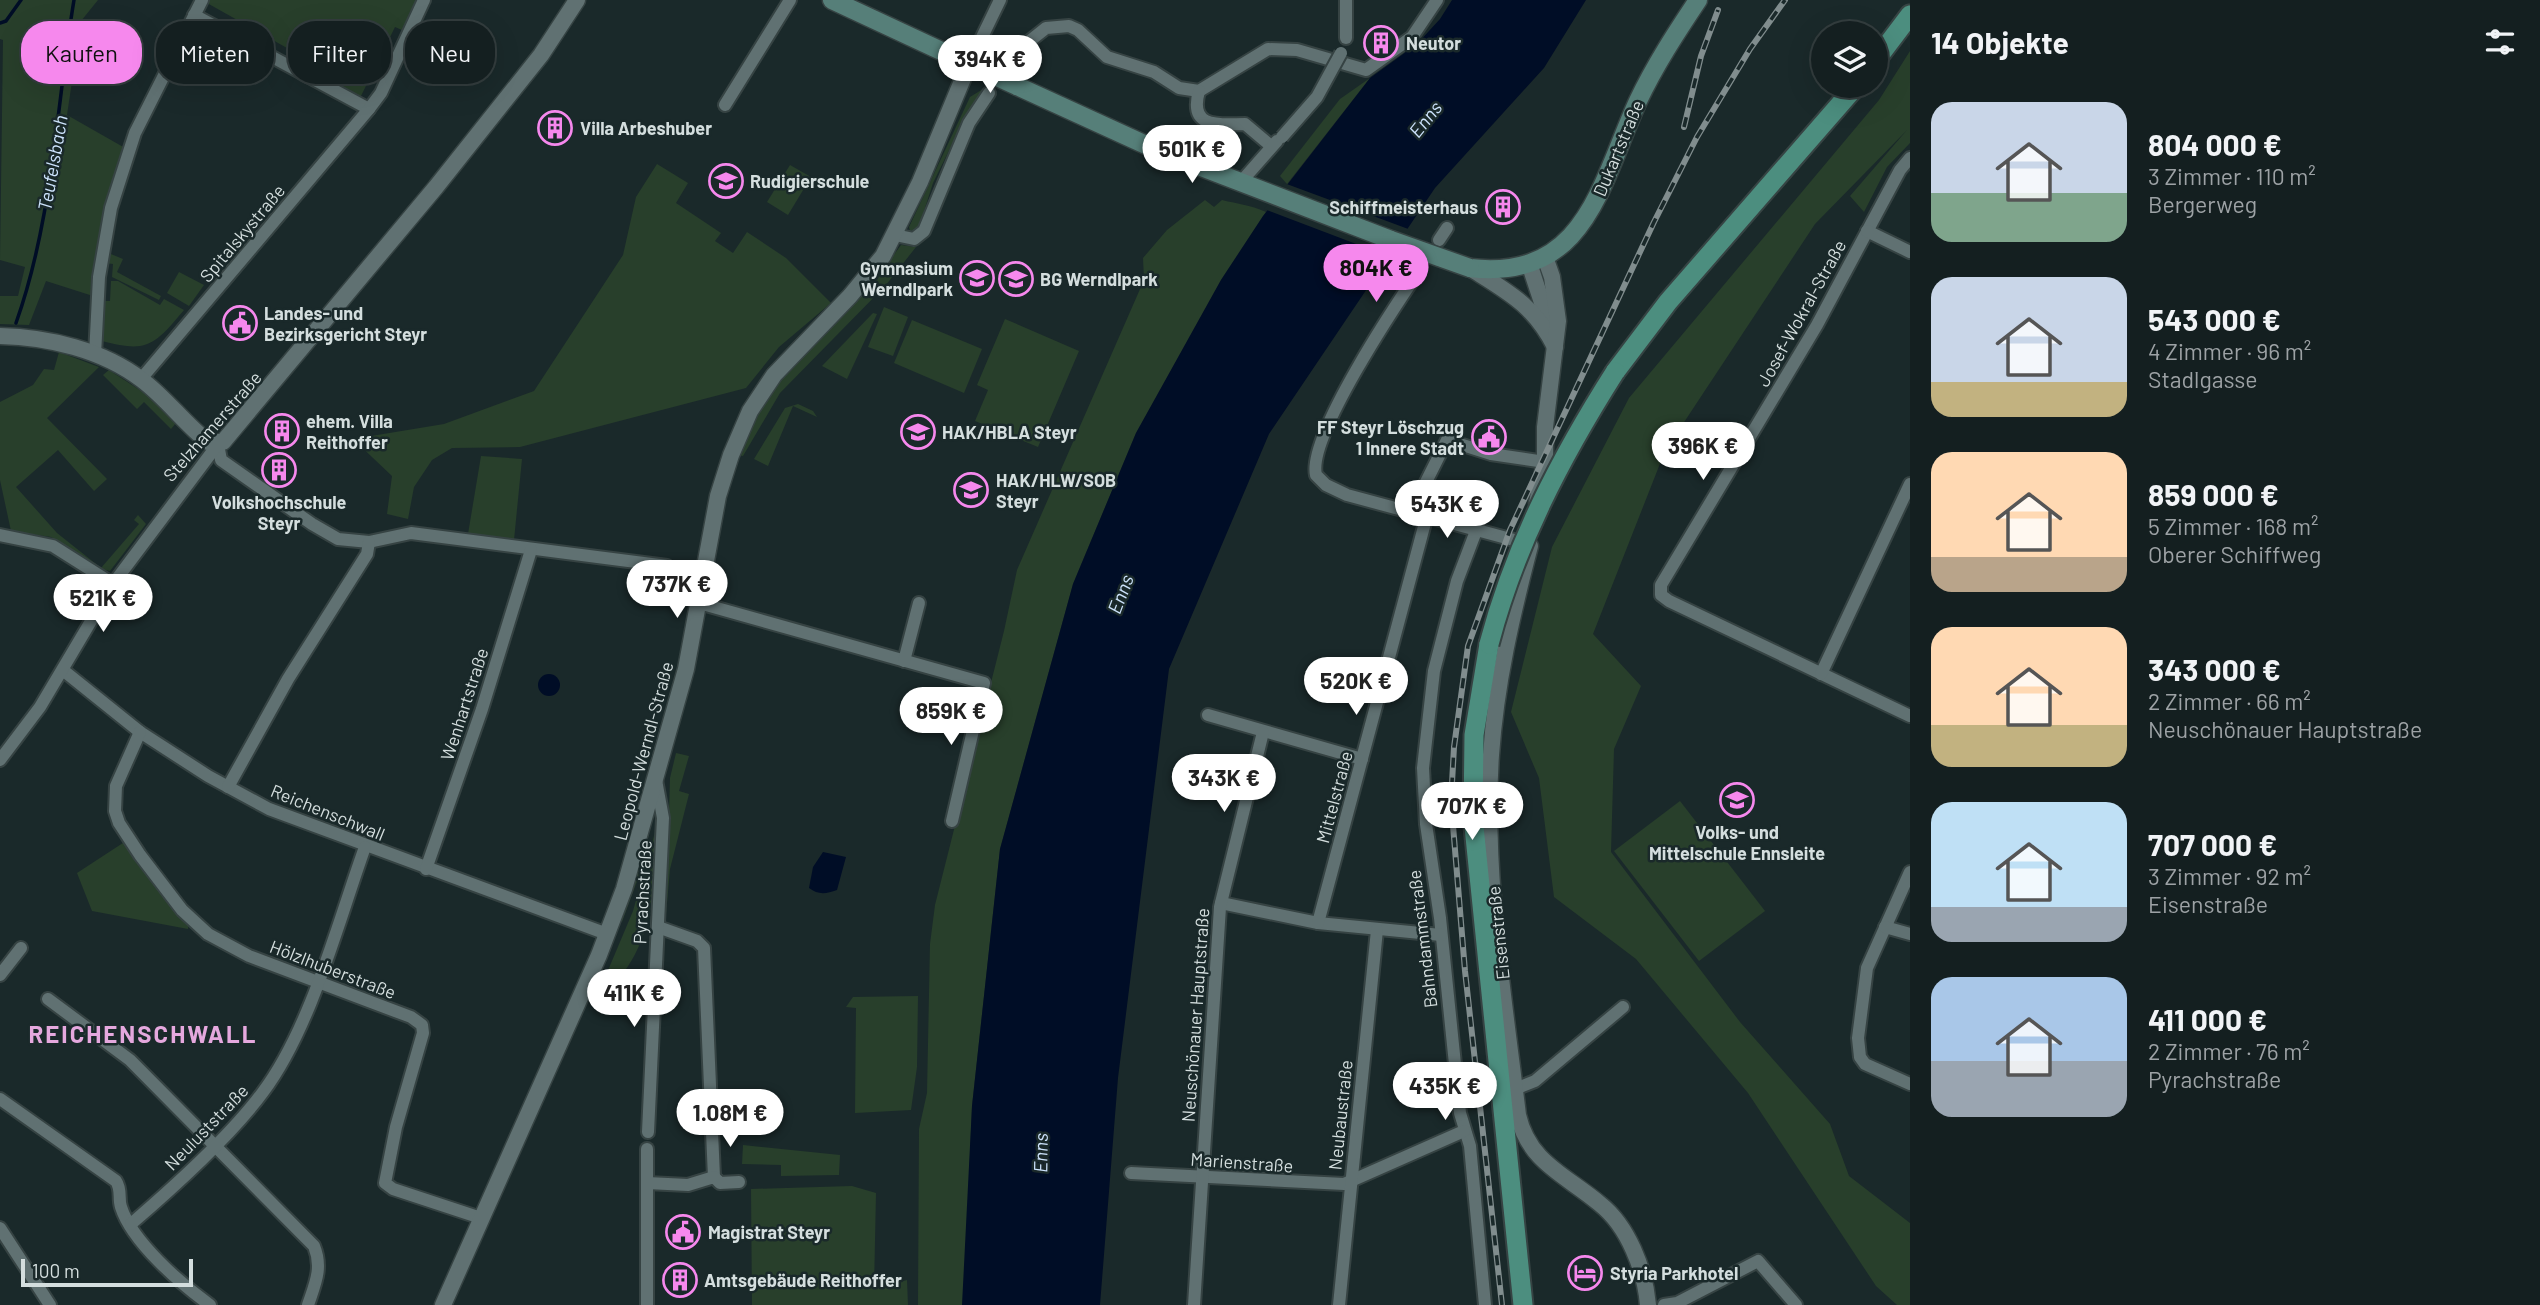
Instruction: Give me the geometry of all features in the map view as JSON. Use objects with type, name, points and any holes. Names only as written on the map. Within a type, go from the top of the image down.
[{"type":"main road","name":"Dukartstraße","points":[[832,0],[1157,150],[1469,268],[1500,270],[1537,260],[1572,236],[1589,213],[1614,166],[1652,72],[1698,0]]},
{"type":"main road","points":[[1888,44],[1910,15]]},
{"type":"main road","name":"Eisenstraße","points":[[1523,1305],[1473,817],[1474,735],[1489,644],[1506,587],[1535,515],[1576,435],[1615,372],[1677,292],[1846,98]]},
{"type":"street","points":[[95,355],[99,277],[111,208],[135,133],[202,0]]},
{"type":"street","name":"Spitalskystraße","points":[[141,379],[381,93],[424,0]]},
{"type":"street","name":"Stelzhamerstraße","points":[[0,760],[64,671],[113,584],[218,444],[240,425],[362,280],[535,63],[577,0]]},
{"type":"street","points":[[725,105],[790,0]]},
{"type":"street","name":"Leopold-Werndl-Straße","points":[[443,1305],[607,934],[637,849],[686,669],[718,496],[728,462],[750,411],[792,355],[868,277],[895,235],[974,66],[1000,0]]},
{"type":"street","points":[[1346,0],[1346,38]]},
{"type":"street","points":[[1011,60],[1046,28],[1069,26],[1107,57],[1154,72],[1179,88],[1199,91],[1268,49],[1306,52],[1362,71],[1373,68],[1412,37],[1437,0]]},
{"type":"street","points":[[194,15],[369,109]]},
{"type":"street","points":[[1240,183],[1317,97],[1340,53]]},
{"type":"street","points":[[1199,91],[1197,106],[1208,123],[1216,126],[1245,124],[1271,146]]},
{"type":"street","points":[[895,235],[914,239],[925,231],[968,123],[989,93]]},
{"type":"street","name":"Josef-Wokral-Straße","points":[[1821,674],[1661,595],[1661,585],[1817,325],[1867,230],[1910,158]]},
{"type":"street","points":[[1439,240],[1447,228]]},
{"type":"street","points":[[1867,230],[1910,252]]},
{"type":"street","name":"Eisenstraße","points":[[1537,260],[1556,346],[1545,427],[1545,461],[1530,545],[1499,679],[1490,790],[1492,870],[1515,1089],[1525,1139],[1547,1168],[1610,1213],[1638,1262],[1648,1305]]},
{"type":"street","points":[[1421,268],[1388,317],[1331,420],[1315,461],[1320,480],[1347,495],[1426,519],[1530,545]]},
{"type":"street","points":[[1469,268],[1527,305],[1544,325],[1556,346]]},
{"type":"street","points":[[0,336],[43,340],[95,355],[141,379],[198,434],[208,442],[218,444],[221,460],[312,524],[338,538],[369,542],[396,534],[411,533],[667,566]]},
{"type":"street","points":[[1410,514],[1447,439],[1491,454],[1545,461]]},
{"type":"street","points":[[1910,484],[1821,674],[1910,716]]},
{"type":"street","points":[[1897,512],[1910,518]]},
{"type":"street","name":"Mittelstraße","points":[[1318,923],[1426,519]]},
{"type":"street","name":"Bahndammstraße","points":[[1476,531],[1441,639],[1425,740],[1426,824],[1464,1131],[1470,1146],[1485,1305]]},
{"type":"street","points":[[0,535],[53,546],[113,584]]},
{"type":"street","points":[[228,787],[288,679],[367,554],[369,542]]},
{"type":"street","name":"Wenhartstraße","points":[[426,869],[482,709],[531,550]]},
{"type":"street","points":[[699,603],[984,683],[951,821]]},
{"type":"street","points":[[904,661],[919,603]]},
{"type":"street","name":"Reichenschwall","points":[[64,671],[141,732],[228,787],[269,809],[365,847],[607,934]]},
{"type":"street","points":[[1208,715],[1362,759]]},
{"type":"street","name":"Hölzlhuberstraße","points":[[141,732],[116,786],[114,798],[119,823],[148,866],[181,910],[208,934],[249,956],[411,1017],[422,1025],[423,1033],[396,1127],[385,1183],[393,1189],[481,1218]]},
{"type":"street","name":"Neuschönauer Hauptstraße","points":[[1194,1305],[1221,903],[1263,732]]},
{"type":"street","name":"Pyrachstraße","points":[[648,1132],[663,818],[656,780]]},
{"type":"street","name":"Neuluststraße","points":[[131,1224],[213,1145],[265,1090],[298,1029],[365,847]]},
{"type":"street","points":[[1910,872],[1870,961],[1863,988],[1858,1049],[1865,1064],[1910,1084]]},
{"type":"street","points":[[1221,903],[1318,923],[1441,935]]},
{"type":"street","points":[[658,927],[697,941],[704,948],[714,1177],[720,1183],[739,1182]]},
{"type":"street","points":[[1885,927],[1910,934]]},
{"type":"street","name":"Neubaustraße","points":[[1339,1305],[1377,930]]},
{"type":"street","points":[[0,975],[21,948]]},
{"type":"street","points":[[48,999],[131,1060],[314,1246],[319,1259],[318,1273],[308,1305]]},
{"type":"street","points":[[1515,1089],[1535,1081],[1623,1007]]},
{"type":"street","points":[[0,1099],[116,1181],[120,1188],[121,1207],[164,1269],[210,1305]]},
{"type":"street","name":"Marienstraße","points":[[1131,1173],[1328,1185],[1350,1183],[1464,1131]]},
{"type":"street","points":[[647,1305],[648,1149]]},
{"type":"street","points":[[647,1183],[688,1185],[714,1177]]},
{"type":"street","points":[[0,1228],[50,1305]]},
{"type":"street","points":[[1673,1304],[1758,1261],[1796,1305]]},
{"type":"green space","points":[[0,0],[98,0],[81,21],[21,21],[21,84],[72,84],[67,115],[125,148],[93,296],[46,281],[29,325],[0,324],[0,296],[18,296],[25,267],[0,260],[3,40],[0,39]]},
{"type":"green space","points":[[209,0],[416,0],[402,30],[395,27],[391,35],[391,21],[288,21],[288,49],[274,41],[274,21],[239,21],[207,3]]},
{"type":"green space","points":[[1910,51],[1910,143],[1887,167],[1864,212],[1850,196],[1907,130],[1815,224],[1665,451],[1593,634],[1641,686],[1614,749],[1611,852],[1740,1022],[1830,1124],[1849,1176],[1910,1223],[1910,1305],[1897,1305],[1876,1286],[1748,1093],[1636,959],[1554,897],[1539,778],[1511,712],[1552,547],[1629,398],[1880,98],[1888,98],[1888,86]]},
{"type":"green space","points":[[1370,78],[1287,184],[1280,176],[1340,99]]},
{"type":"green space","points":[[334,84],[367,84],[360,98]]},
{"type":"green space","points":[[983,89],[965,118],[933,183],[918,230],[910,231],[909,227],[970,97]]},
{"type":"green space","points":[[657,164],[688,183],[676,203],[721,233],[715,241],[733,253],[747,232],[786,258],[831,303],[779,347],[746,388],[520,447],[452,448],[432,460],[414,487],[408,519],[387,514],[392,476],[353,439],[444,424],[534,391],[623,255],[636,197]]},
{"type":"green space","points":[[790,165],[811,177],[788,215],[767,202]]},
{"type":"green space","points":[[1205,200],[1214,207],[1222,200],[1266,212],[1221,280],[1136,433],[1073,584],[1000,849],[972,1106],[964,1305],[918,1305],[919,1129],[927,1093],[930,944],[935,905],[1017,570],[1144,280],[1143,258],[1167,230]]},
{"type":"green space","points":[[901,245],[916,247],[886,285],[780,393],[743,456],[737,455],[752,422],[784,371],[874,278]]},
{"type":"green space","points":[[106,252],[123,259],[117,272],[161,296],[159,300],[112,277],[113,264],[105,263]]},
{"type":"green space","points":[[179,272],[204,285],[189,306],[167,293]]},
{"type":"green space","points":[[111,281],[118,281],[160,305],[164,299],[184,310],[165,332],[149,344],[130,346],[102,341],[102,301],[110,301]]},
{"type":"green space","points":[[884,307],[908,317],[893,356],[868,347]]},
{"type":"green space","points":[[873,313],[877,314],[847,379],[822,366]]},
{"type":"green space","points":[[1005,319],[1079,351],[1038,447],[975,421],[988,390],[977,385]]},
{"type":"green space","points":[[912,320],[982,349],[964,393],[894,363]]},
{"type":"green space","points":[[59,352],[99,367],[47,418],[107,479],[94,491],[58,450],[16,487],[57,533],[101,568],[139,524],[134,520],[138,515],[146,524],[110,571],[101,569],[51,537],[11,531],[0,480],[0,402],[33,385],[44,369],[54,370]]},
{"type":"green space","points":[[109,370],[149,396],[176,423],[171,429],[144,402],[137,409],[103,375]]},
{"type":"green space","points":[[798,404],[813,411],[817,417],[793,406],[768,466],[754,459],[785,408]]},
{"type":"green space","points":[[481,456],[522,459],[514,540],[468,534]]},
{"type":"green space","points":[[676,753],[689,756],[679,791],[689,794],[670,869],[666,915],[670,778]]},
{"type":"green space","points":[[1680,801],[1765,911],[1699,961],[1614,851]]},
{"type":"green space","points":[[652,816],[643,865],[622,922],[621,920]]},
{"type":"green space","points":[[657,825],[651,902],[640,945],[614,985],[593,1006],[633,911]]},
{"type":"green space","points":[[126,841],[166,900],[189,922],[188,929],[92,911],[77,873]]},
{"type":"green space","points":[[918,996],[917,1067],[911,1110],[855,1113],[856,1008],[846,1007],[853,997]]},
{"type":"green space","points":[[743,1145],[840,1155],[839,1175],[781,1176],[781,1165],[742,1164]]},
{"type":"green space","points":[[852,1186],[876,1193],[874,1289],[907,1280],[908,1305],[752,1305],[751,1189]]},
{"type":"water","name":"Enns","points":[[1452,0],[1586,0],[1544,68],[1435,188],[1269,434],[1169,669],[1118,1078],[1100,1305],[962,1305],[972,1106],[1000,849],[1073,584],[1136,433],[1221,280],[1263,216],[1370,78],[1417,44],[1440,19]]},
{"type":"water","points":[[549,674],[557,677],[560,685],[557,693],[549,696],[541,693],[538,685],[541,677]]},
{"type":"water","points":[[823,852],[846,857],[837,890],[822,893],[809,888],[813,867]]},
{"type":"pier","points":[[1284,183],[1411,230],[1393,258],[1264,209]]},
{"type":"waterway","points":[[0,23],[6,21],[21,0]]},
{"type":"waterway","name":"Teufelsbach","points":[[16,323],[28,284],[46,204],[74,0]]},
{"type":"railway","points":[[1502,1305],[1465,971],[1451,801],[1454,747],[1468,646],[1510,530],[1654,222],[1697,137],[1750,49],[1785,0]]},
{"type":"railway","points":[[1684,127],[1701,56],[1718,10]]},
{"type":"place","name":"Neutor","points":[[1381,43]]},
{"type":"place","name":"Villa Arbeshuber","points":[[555,128]]},
{"type":"place","name":"Rudigierschule","points":[[726,181]]},
{"type":"place","name":"Schiffmeisterhaus","points":[[1503,207]]},
{"type":"place","name":"Gymnasium Werndlpark","points":[[977,278]]},
{"type":"place","name":"BG Werndlpark","points":[[1016,279]]},
{"type":"place","name":"Landes- und Bezirksgericht Steyr","points":[[240,323]]},
{"type":"place","name":"ehem. Villa Reithoffer","points":[[282,431]]},
{"type":"place","name":"HAK/HBLA Steyr","points":[[918,432]]},
{"type":"place","name":"FF Steyr Löschzug 1 Innere Stadt","points":[[1489,437]]},
{"type":"place","name":"Volkshochschule Steyr","points":[[279,470]]},
{"type":"place","name":"HAK/HLW/SOB Steyr","points":[[971,490]]},
{"type":"place","name":"Volks- und Mittelschule Ennsleite","points":[[1737,800]]},
{"type":"place","name":"Magistrat Steyr","points":[[683,1232]]},
{"type":"place","name":"Styria Parkhotel","points":[[1585,1273]]},
{"type":"place","name":"Amtsgebäude Reithoffer","points":[[680,1280]]},
{"type":"district","name":"REICHENSCHWALL","points":[[143,1033]]}]
